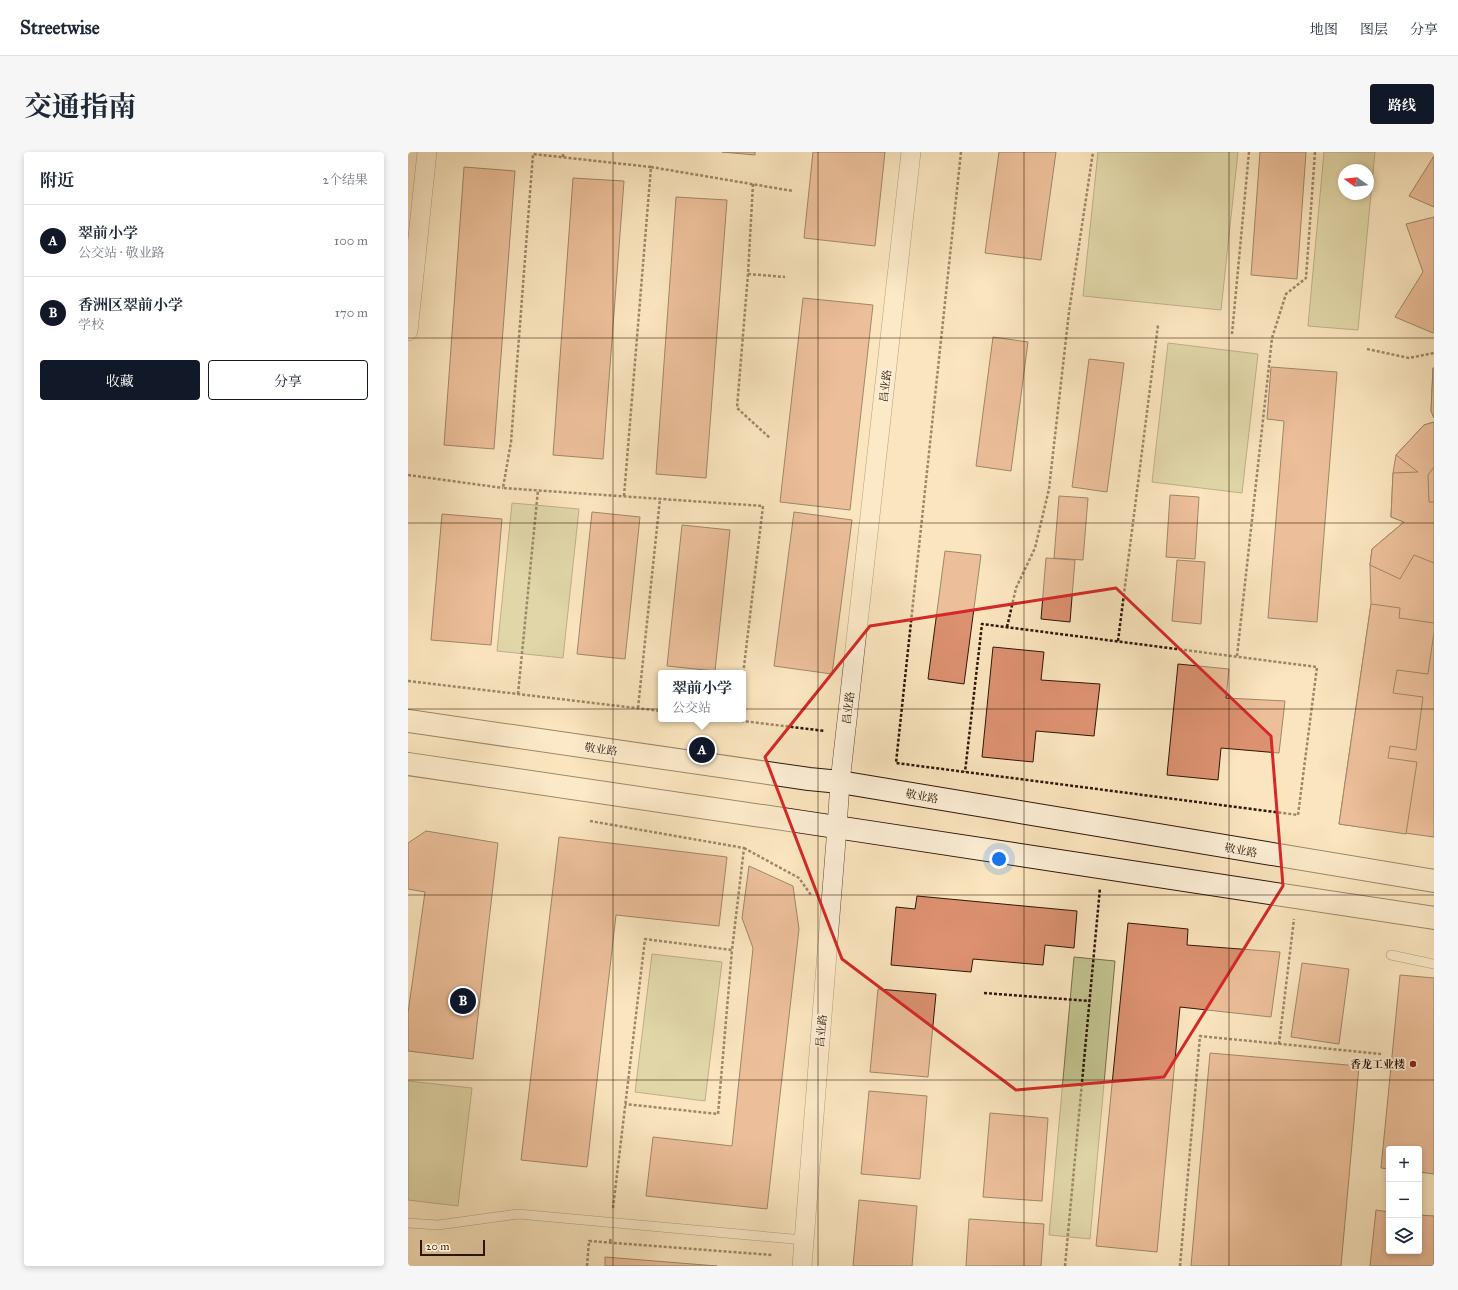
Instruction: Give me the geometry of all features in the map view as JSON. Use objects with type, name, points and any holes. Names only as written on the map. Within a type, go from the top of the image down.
[{"type":"main road","name":"敬业路","points":[[408,721],[801,778],[840,782],[1434,881]]},
{"type":"main road","points":[[408,764],[1434,918]]},
{"type":"street","points":[[408,331],[427,152]]},
{"type":"street","name":"昌业路","points":[[802,1266],[840,782],[911,152]]},
{"type":"lane","points":[[1391,954],[1434,964]]},
{"type":"lane","points":[[408,1223],[438,1225],[518,1214],[804,1240]]},
{"type":"path","points":[[563,152],[563,158]]},
{"type":"path","points":[[961,152],[896,763],[965,772],[1298,815],[1316,667],[982,624],[965,772]]},
{"type":"path","points":[[1007,627],[1016,588],[1035,548],[1049,489],[1069,312],[1093,152]]},
{"type":"path","points":[[1232,334],[1249,152]]},
{"type":"path","points":[[1237,656],[1272,338],[1286,294],[1306,278],[1315,152]]},
{"type":"path","points":[[504,488],[511,442],[533,154],[651,167],[792,191]]},
{"type":"path","points":[[624,496],[651,167]]},
{"type":"path","points":[[753,184],[748,274],[737,408],[770,438]]},
{"type":"path","points":[[748,274],[785,277]]},
{"type":"path","points":[[1118,641],[1158,324]]},
{"type":"path","points":[[1366,349],[1409,358],[1434,353]]},
{"type":"path","points":[[408,475],[504,488],[764,506],[744,670]]},
{"type":"path","points":[[518,694],[538,490]]},
{"type":"path","points":[[638,708],[660,499]]},
{"type":"path","points":[[408,681],[658,711]]},
{"type":"path","points":[[746,721],[845,733]]},
{"type":"path","points":[[590,821],[744,848],[799,878],[830,923]]},
{"type":"path","points":[[626,1104],[718,1114],[732,950],[744,848]]},
{"type":"path","points":[[1065,1266],[1102,868]]},
{"type":"path","points":[[1279,1044],[1296,897]]},
{"type":"path","points":[[612,1222],[645,938],[732,950]]},
{"type":"path","points":[[984,993],[1090,1000]]},
{"type":"path","points":[[1180,1266],[1200,1036],[1380,1054]]},
{"type":"path","points":[[587,1266],[589,1241],[776,1255]]},
{"type":"highlighted area","points":[[1116,588],[1271,736],[1283,886],[1164,1077],[1016,1090],[842,959],[765,757],[870,626]]},
{"type":"green space","points":[[1098,152],[1238,152],[1221,310],[1083,296]]},
{"type":"green space","points":[[1324,152],[1375,152],[1374,164],[1338,164],[1338,200],[1370,200],[1358,330],[1308,326]]},
{"type":"green space","points":[[1168,343],[1258,354],[1242,493],[1152,482]]},
{"type":"green space","points":[[512,503],[579,509],[563,658],[497,651]]},
{"type":"green space","points":[[652,954],[722,962],[705,1101],[635,1092]]},
{"type":"green space","points":[[1074,957],[1115,961],[1090,1239],[1049,1235]]},
{"type":"green space","points":[[408,1081],[472,1088],[458,1206],[408,1200]]},
{"type":"building","points":[[722,152],[755,152],[755,155]]},
{"type":"building","points":[[813,152],[885,152],[875,246],[804,238]]},
{"type":"building","points":[[999,152],[1056,152],[1041,260],[985,253]]},
{"type":"building","points":[[1260,152],[1306,152],[1297,279],[1251,275]]},
{"type":"building","points":[[1434,156],[1434,207],[1409,196]]},
{"type":"building","points":[[464,167],[515,171],[494,449],[444,445]]},
{"type":"building","points":[[573,178],[624,181],[603,459],[553,455]]},
{"type":"building","points":[[676,197],[727,200],[706,478],[656,474]]},
{"type":"building","points":[[1434,217],[1433,333],[1395,317],[1423,272],[1406,224]]},
{"type":"building","points":[[803,298],[873,305],[850,510],[780,502]]},
{"type":"building","points":[[993,337],[1028,342],[1011,471],[976,466]]},
{"type":"building","points":[[1089,359],[1124,363],[1107,492],[1072,487]]},
{"type":"building","points":[[1271,367],[1337,372],[1317,622],[1268,618],[1284,421],[1267,419]]},
{"type":"building","points":[[1434,368],[1434,418],[1431,411]]},
{"type":"building","points":[[1434,368],[1434,418],[1431,411]]},
{"type":"building","points":[[1434,422],[1434,837],[1339,824],[1371,604],[1370,565],[1372,549],[1404,522],[1391,517],[1393,473],[1396,455],[1424,425]]},
{"type":"building","points":[[1434,422],[1434,467],[1428,475],[1429,502],[1434,502],[1434,563],[1414,555],[1400,579],[1370,565],[1372,549],[1404,522],[1391,517],[1393,473],[1418,472],[1396,455],[1424,425]]},
{"type":"building","points":[[1170,495],[1199,497],[1195,559],[1166,557]]},
{"type":"building","points":[[1059,496],[1088,498],[1083,560],[1054,558]]},
{"type":"building","points":[[592,512],[640,517],[625,659],[577,654]]},
{"type":"building","points":[[794,512],[852,520],[832,674],[774,666]]},
{"type":"building","points":[[442,514],[502,519],[491,645],[431,640]]},
{"type":"building","points":[[682,525],[730,530],[715,670],[667,666]]},
{"type":"building","points":[[945,551],[981,555],[964,684],[928,679]]},
{"type":"building","points":[[1046,558],[1075,560],[1070,622],[1041,619]]},
{"type":"building","points":[[1177,560],[1205,562],[1201,624],[1172,621]]},
{"type":"building","points":[[1371,604],[1400,608],[1399,618],[1434,623],[1428,674],[1397,670],[1393,693],[1423,697],[1416,750],[1390,746],[1388,758],[1417,762],[1406,834],[1339,824]]},
{"type":"building","points":[[993,647],[1044,652],[1041,680],[1100,684],[1094,736],[1036,731],[1033,762],[982,757]]},
{"type":"building","points":[[1178,664],[1229,669],[1226,698],[1285,701],[1279,753],[1221,748],[1218,780],[1167,775]]},
{"type":"building","points":[[426,831],[498,843],[473,1059],[408,1051],[408,1013],[425,892],[408,889],[408,843]]},
{"type":"building","points":[[559,837],[727,857],[719,926],[616,915],[587,1167],[521,1160]]},
{"type":"building","points":[[749,866],[793,886],[799,929],[767,1209],[646,1196],[653,1137],[732,1146],[753,948],[742,918]]},
{"type":"building","points":[[917,896],[1077,911],[1074,948],[1045,945],[1043,965],[973,959],[971,972],[891,965],[896,907],[915,909]]},
{"type":"building","points":[[1128,923],[1188,929],[1187,945],[1280,952],[1271,1017],[1180,1007],[1157,1252],[1096,1246]]},
{"type":"building","points":[[1302,963],[1349,969],[1339,1044],[1291,1037]]},
{"type":"building","name":"香龙工业楼","points":[[1400,975],[1434,978],[1434,1174],[1422,1172],[1422,1146],[1386,1146],[1386,1169],[1381,1168]]},
{"type":"building","points":[[878,989],[936,994],[928,1077],[870,1072]]},
{"type":"building","points":[[1210,1053],[1359,1066],[1341,1266],[1191,1266]]},
{"type":"building","points":[[869,1091],[927,1096],[920,1179],[861,1174]]},
{"type":"building","points":[[990,1113],[1048,1118],[1042,1201],[983,1197]]},
{"type":"building","points":[[859,1200],[917,1206],[912,1266],[853,1266]]},
{"type":"building","points":[[1376,1210],[1386,1212],[1386,1254],[1422,1254],[1422,1215],[1434,1216],[1434,1266],[1370,1266]]},
{"type":"building","points":[[969,1219],[1044,1224],[1041,1266],[966,1266]]},
{"type":"building","points":[[605,1257],[717,1266],[605,1266]]},
{"type":"place","name":"翠前小学","points":[[702,750]]},
{"type":"place","name":"香洲区翠前小学","points":[[463,1001]]},
{"type":"place","name":"香龙工业楼","points":[[1413,1064]]}]
